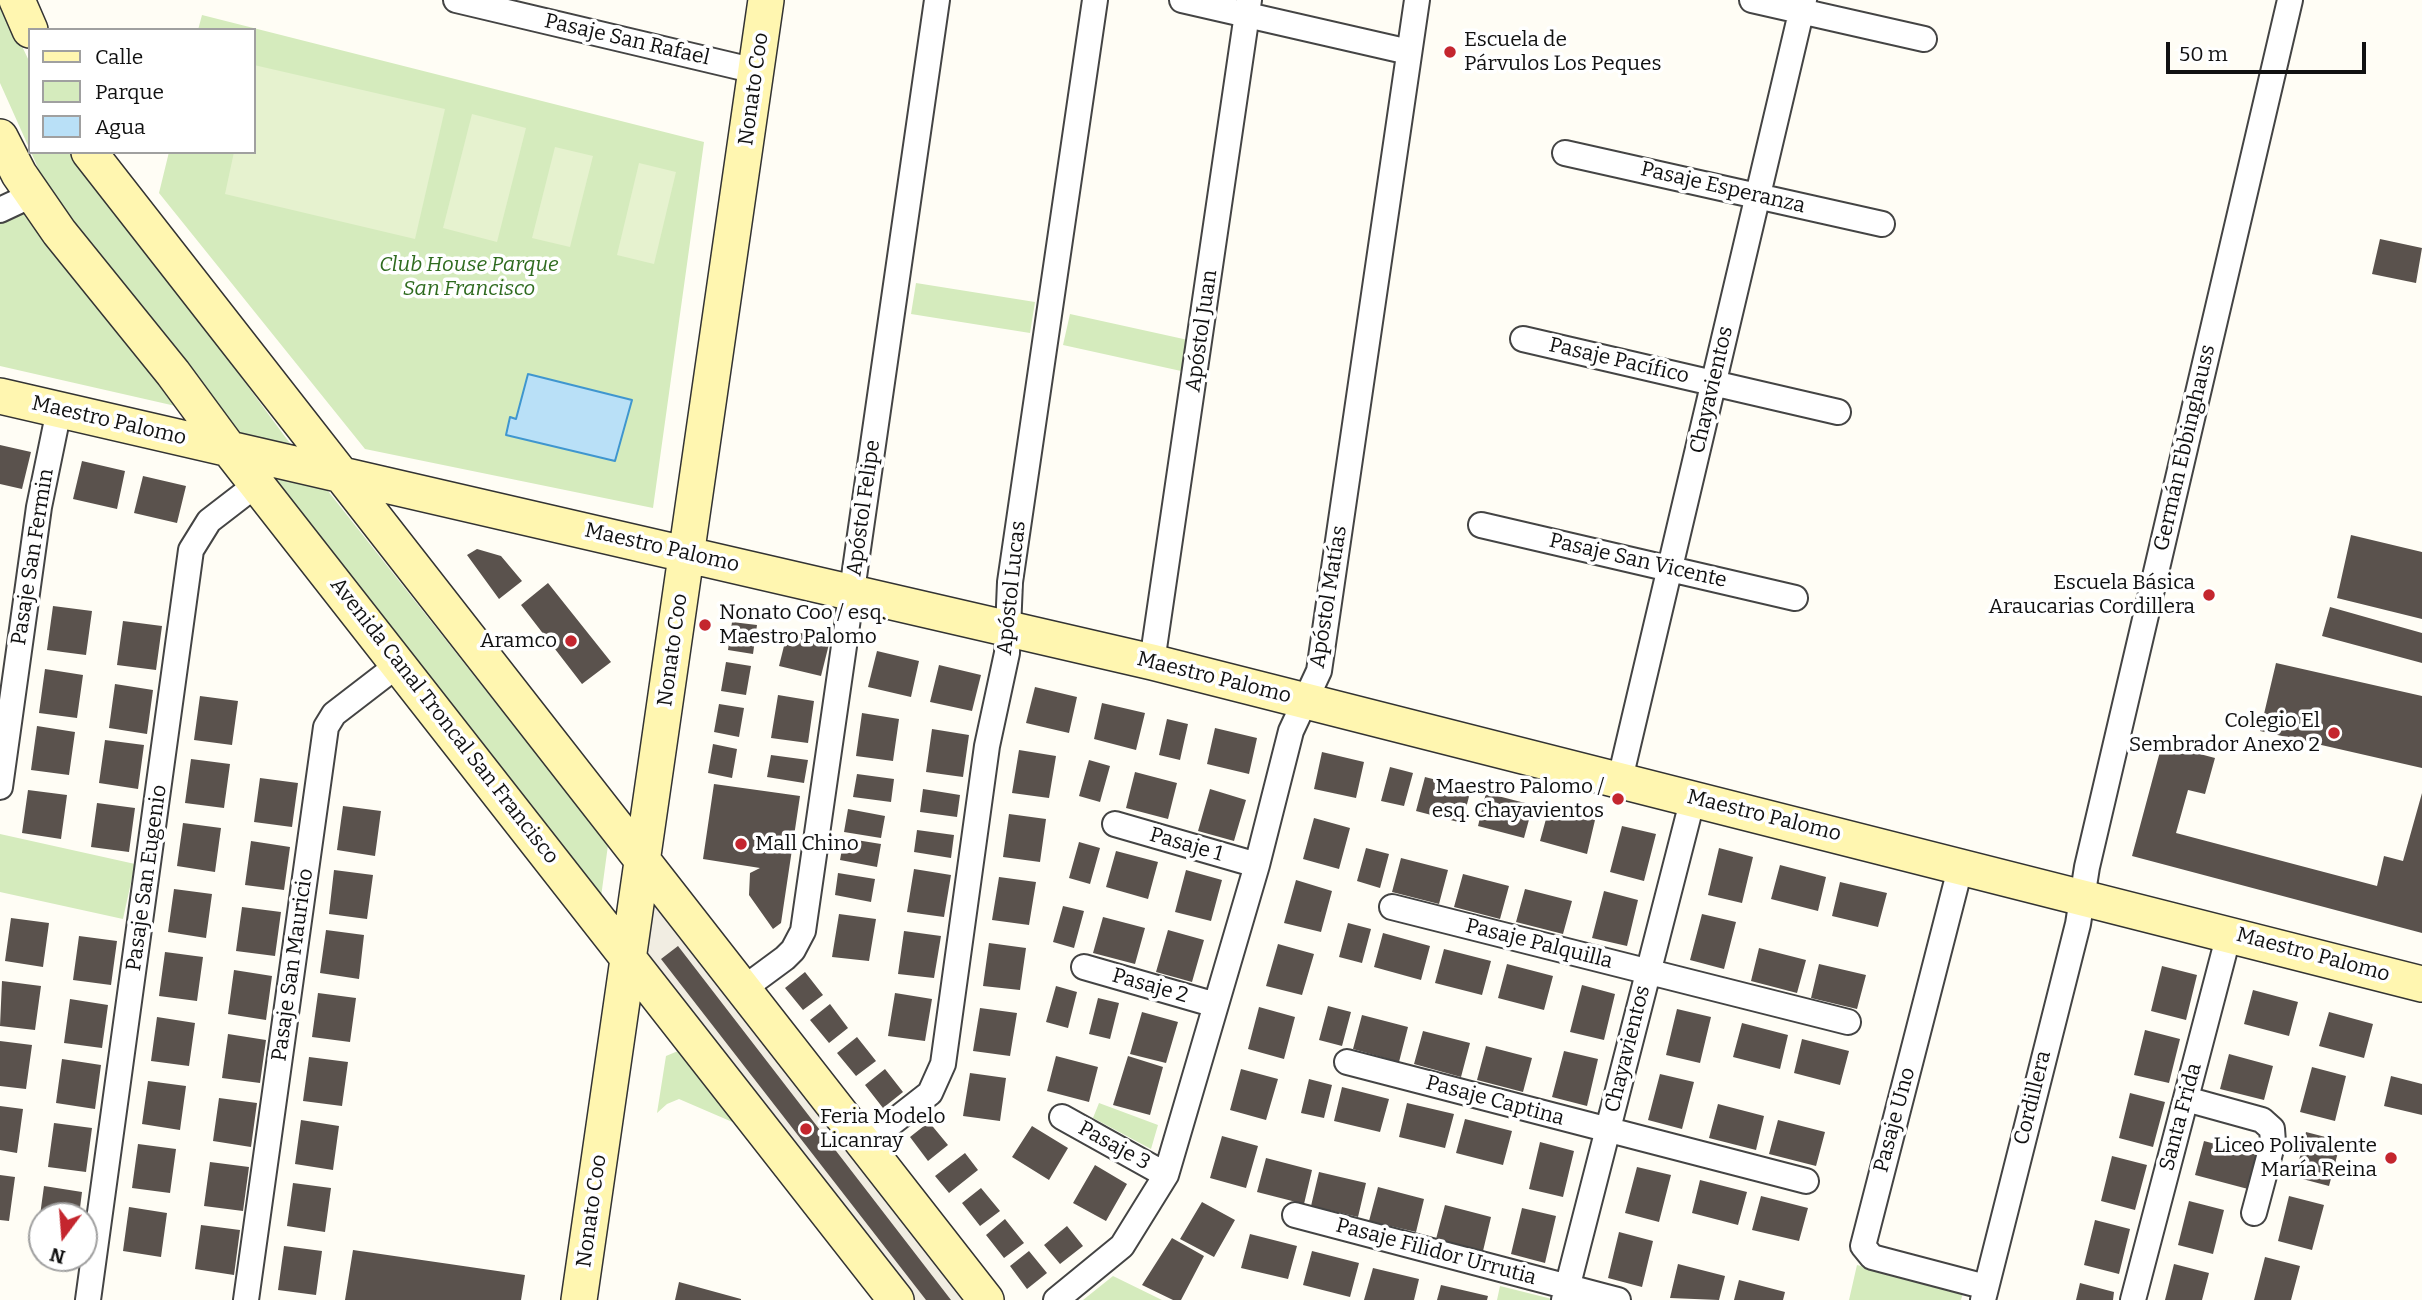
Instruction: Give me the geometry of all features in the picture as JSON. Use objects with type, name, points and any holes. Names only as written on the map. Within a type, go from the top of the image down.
[{"type":"street","name":"Pasaje San Rafael","points":[[456,0],[756,71]]},
{"type":"street","name":"Nonato Coo","points":[[579,1300],[766,0]]},
{"type":"street","name":"Apóstol Felipe","points":[[743,989],[793,950],[803,930],[937,0]]},
{"type":"street","name":"Apóstol Lucas","points":[[866,1143],[922,1101],[940,1074],[986,746],[1007,653],[1010,582],[1095,0]]},
{"type":"street","points":[[1182,0],[1248,7],[1409,52]]},
{"type":"street","name":"Apóstol Matías","points":[[1056,1300],[1122,1247],[1166,1175],[1256,866],[1291,731],[1314,683],[1322,657],[1417,0]]},
{"type":"street","points":[[1752,0],[1803,6],[1924,39]]},
{"type":"street","name":"Germán Ebbinghauss","points":[[2082,896],[2290,0]]},
{"type":"street","name":"Chayavientos","points":[[1620,779],[1803,6]]},
{"type":"street","name":"Apóstol Juan","points":[[1152,662],[1248,7]]},
{"type":"street","name":"Avenida Canal Troncal San Francisco","points":[[0,137],[32,195],[629,955],[895,1300]]},
{"type":"street","name":"Pasaje Esperanza","points":[[1565,153],[1882,224]]},
{"type":"street","points":[[91,154],[337,473],[642,863],[866,1143],[986,1300]]},
{"type":"street","points":[[0,210],[32,195]]},
{"type":"street","name":"Pasaje Pacífico","points":[[1523,339],[1838,412]]},
{"type":"street","name":"Maestro Palomo","points":[[0,396],[1152,662],[2422,984]]},
{"type":"street","name":"Pasaje San Fermin","points":[[0,787],[38,508],[59,410]]},
{"type":"street","name":"Pasaje San Eugenio","points":[[88,1300],[191,550],[209,521],[257,484]]},
{"type":"street","name":"Pasaje San Vicente","points":[[1481,525],[1795,598]]},
{"type":"street","name":"Pasaje San Mauricio","points":[[246,1300],[326,727],[340,709],[399,664]]},
{"type":"street","name":"Chayavientos","points":[[1565,1293],[1693,798]]},
{"type":"street","name":"Pasaje 1","points":[[1115,824],[1256,866]]},
{"type":"street","name":"Pasaje Uno","points":[[1961,865],[1863,1245],[1872,1257],[1984,1294]]},
{"type":"street","name":"Cordillera","points":[[1984,1294],[2082,896]]},
{"type":"street","name":"Pasaje Palquilla","points":[[1392,906],[1848,1022]]},
{"type":"street","name":"Santa Frida","points":[[2133,1300],[2229,934]]},
{"type":"street","name":"Pasaje 2","points":[[1084,967],[1216,1005]]},
{"type":"street","name":"Pasaje Captina","points":[[1348,1062],[1806,1181]]},
{"type":"street","points":[[2186,1099],[2262,1120],[2272,1129],[2273,1142],[2254,1213]]},
{"type":"street","name":"Pasaje 3","points":[[1062,1117],[1166,1175]]},
{"type":"street","name":"Pasaje Filidor Urrutia","points":[[1295,1215],[1565,1293],[1618,1300]]},
{"type":"green space","points":[[0,0],[28,59],[28,146],[0,83]]},
{"type":"green space","name":"Club House Parque San Francisco","points":[[202,15],[253,28],[199,28]]},
{"type":"green space","name":"Club House Parque San Francisco","points":[[256,29],[704,142],[653,508],[365,449],[159,193],[169,154],[256,154]]},
{"type":"green space","points":[[256,65],[445,109],[415,239],[225,194],[234,154],[256,154]]},
{"type":"green space","points":[[472,114],[526,128],[497,242],[443,228]]},
{"type":"green space","points":[[555,147],[593,156],[570,247],[532,238]]},
{"type":"green space","points":[[32,154],[76,154],[286,438],[608,845],[601,897],[50,196]]},
{"type":"green space","points":[[639,163],[676,172],[654,264],[617,255]]},
{"type":"green space","points":[[27,207],[180,407],[0,366],[0,220]]},
{"type":"green space","points":[[916,283],[1035,302],[1030,333],[911,314]]},
{"type":"green space","points":[[1070,314],[1188,340],[1181,371],[1063,345]]},
{"type":"green space","points":[[0,834],[135,864],[123,919],[0,892]]},
{"type":"green space","points":[[678,1051],[737,1124],[679,1099],[667,1104],[657,1113],[666,1056]]},
{"type":"green space","points":[[1099,1103],[1158,1125],[1151,1149],[1093,1118]]},
{"type":"green space","points":[[1857,1265],[1963,1293],[1961,1300],[1849,1300]]},
{"type":"green space","points":[[1113,1276],[1162,1300],[1083,1300]]},
{"type":"green space","points":[[1500,1286],[1556,1300],[1497,1300]]},
{"type":"shaded area","points":[[648,886],[967,1300],[908,1300],[635,946]]},
{"type":"water","points":[[528,374],[632,400],[615,461],[506,435],[510,417],[516,419]]},
{"type":"building","points":[[2380,239],[2422,248],[2416,283],[2372,274]]},
{"type":"building","points":[[0,445],[31,452],[22,489],[0,484]]},
{"type":"building","points":[[82,461],[125,471],[117,509],[73,499]]},
{"type":"building","points":[[143,476],[186,486],[177,523],[134,513]]},
{"type":"building","points":[[2351,535],[2422,552],[2422,619],[2337,598]]},
{"type":"building","points":[[477,549],[501,556],[522,581],[499,599],[467,555]]},
{"type":"building","name":"Aramco","points":[[548,583],[611,662],[582,684],[521,605]]},
{"type":"building","points":[[53,606],[92,611],[86,655],[47,650]]},
{"type":"building","points":[[2330,607],[2422,633],[2422,663],[2322,636]]},
{"type":"building","points":[[123,621],[162,626],[156,670],[117,665]]},
{"type":"building","points":[[732,622],[757,625],[753,654],[728,650]]},
{"type":"building","points":[[788,630],[830,640],[821,676],[779,666]]},
{"type":"building","points":[[877,651],[919,661],[911,697],[868,687]]},
{"type":"building","points":[[726,662],[751,666],[746,695],[721,691]]},
{"type":"building","points":[[2276,663],[2422,696],[2422,768],[2260,731]]},
{"type":"building","points":[[939,665],[981,675],[972,711],[930,702]]},
{"type":"building","points":[[45,669],[83,675],[77,718],[39,713]]},
{"type":"building","points":[[115,684],[153,690],[147,734],[109,728]]},
{"type":"building","points":[[1035,687],[1077,697],[1069,733],[1026,723]]},
{"type":"building","points":[[778,695],[814,701],[808,743],[771,738]]},
{"type":"building","points":[[200,696],[238,701],[232,745],[194,740]]},
{"type":"building","points":[[1102,703],[1145,713],[1136,750],[1094,739]]},
{"type":"building","points":[[719,704],[744,708],[739,737],[714,732]]},
{"type":"building","points":[[862,713],[899,719],[893,761],[856,756]]},
{"type":"building","points":[[1167,719],[1188,724],[1180,760],[1159,755]]},
{"type":"building","points":[[37,726],[75,732],[69,775],[31,770]]},
{"type":"building","points":[[1215,728],[1257,738],[1249,774],[1207,764]]},
{"type":"building","points":[[932,729],[969,735],[963,777],[926,772]]},
{"type":"building","points":[[105,740],[144,745],[138,789],[99,783]]},
{"type":"building","points":[[713,744],[737,749],[732,778],[708,773]]},
{"type":"building","points":[[2162,744],[2215,758],[2205,794],[2188,790],[2176,833],[2377,886],[2384,856],[2403,861],[2422,793],[2422,933],[2132,856]]},
{"type":"building","points":[[1019,750],[1056,756],[1049,798],[1012,793]]},
{"type":"building","points":[[1322,752],[1364,762],[1356,798],[1314,789]]},
{"type":"building","points":[[771,755],[808,760],[804,783],[767,777]]},
{"type":"building","points":[[191,759],[230,764],[224,808],[185,803]]},
{"type":"building","points":[[1089,760],[1110,766],[1100,802],[1079,796]]},
{"type":"building","points":[[1390,767],[1413,773],[1404,806],[1381,801]]},
{"type":"building","points":[[1135,772],[1177,783],[1168,819],[1126,808]]},
{"type":"building","points":[[857,774],[894,779],[891,802],[853,797]]},
{"type":"building","points":[[1425,777],[1471,789],[1462,823],[1416,811]]},
{"type":"building","points":[[260,778],[298,783],[292,827],[254,822]]},
{"type":"building","points":[[714,784],[800,796],[781,923],[773,929],[749,895],[750,873],[760,868],[703,859]]},
{"type":"building","points":[[923,789],[960,795],[957,817],[920,812]]},
{"type":"building","points":[[1210,789],[1246,800],[1234,841],[1198,831]]},
{"type":"building","points":[[28,790],[67,795],[61,839],[22,833]]},
{"type":"building","points":[[1486,793],[1533,805],[1524,838],[1478,826]]},
{"type":"building","points":[[97,803],[135,808],[129,852],[91,847]]},
{"type":"building","points":[[343,806],[381,811],[375,856],[337,850]]},
{"type":"building","points":[[1549,808],[1595,820],[1587,854],[1540,841]]},
{"type":"building","points":[[848,809],[885,816],[881,838],[844,832]]},
{"type":"building","points":[[1009,814],[1046,819],[1040,862],[1003,857]]},
{"type":"building","points":[[1314,818],[1350,828],[1339,869],[1303,859]]},
{"type":"building","points":[[183,823],[221,828],[215,872],[177,866]]},
{"type":"building","points":[[1622,826],[1656,834],[1644,881],[1610,872]]},
{"type":"building","points":[[917,830],[954,835],[951,858],[914,852]]},
{"type":"building","points":[[844,838],[881,844],[877,867],[840,860]]},
{"type":"building","points":[[251,841],[290,847],[284,890],[245,885]]},
{"type":"building","points":[[1079,842],[1100,848],[1090,884],[1069,878]]},
{"type":"building","points":[[1366,848],[1389,854],[1380,888],[1357,881]]},
{"type":"building","points":[[1719,848],[1753,857],[1742,903],[1708,895]]},
{"type":"building","points":[[1116,851],[1158,862],[1148,899],[1106,887]]},
{"type":"building","points":[[1401,858],[1448,870],[1439,904],[1392,892]]},
{"type":"building","points":[[1780,865],[1826,877],[1818,911],[1771,899]]},
{"type":"building","points":[[914,869],[951,875],[944,917],[907,912]]},
{"type":"building","points":[[334,870],[373,875],[367,919],[329,914]]},
{"type":"building","points":[[1186,870],[1222,880],[1211,921],[1175,912]]},
{"type":"building","points":[[838,873],[875,879],[871,902],[835,895]]},
{"type":"building","points":[[1463,874],[1509,886],[1500,919],[1454,907]]},
{"type":"building","points":[[999,877],[1036,882],[1029,925],[992,920]]},
{"type":"building","points":[[1296,880],[1332,891],[1321,932],[1284,923]]},
{"type":"building","points":[[1840,882],[1887,893],[1878,927],[1832,916]]},
{"type":"building","points":[[174,889],[212,894],[206,938],[168,932]]},
{"type":"building","points":[[1525,889],[1572,901],[1563,934],[1516,922]]},
{"type":"building","points":[[1604,891],[1638,900],[1627,946],[1592,938]]},
{"type":"building","points":[[1063,906],[1084,911],[1074,948],[1053,942]]},
{"type":"building","points":[[242,907],[281,912],[275,956],[236,951]]},
{"type":"building","points":[[839,914],[876,919],[869,961],[832,957]]},
{"type":"building","points":[[1702,914],[1736,922],[1724,969],[1690,960]]},
{"type":"building","points":[[1103,917],[1145,928],[1135,964],[1093,953]]},
{"type":"building","points":[[11,918],[49,923],[43,967],[5,961]]},
{"type":"building","points":[[1348,923],[1371,929],[1362,963],[1339,957]]},
{"type":"building","points":[[326,930],[364,935],[359,979],[320,973]]},
{"type":"building","points":[[1168,930],[1204,940],[1192,982],[1156,972]]},
{"type":"building","points":[[904,931],[941,936],[934,978],[898,974]]},
{"type":"building","points":[[1383,933],[1430,946],[1421,980],[1374,967]]},
{"type":"building","points":[[79,936],[117,941],[111,985],[73,980]]},
{"type":"building","points":[[989,943],[1026,948],[1020,990],[983,986]]},
{"type":"building","points":[[1278,944],[1314,954],[1302,995],[1266,986]]},
{"type":"building","name":"Feria Modelo Licanray","points":[[678,946],[951,1300],[926,1300],[661,959]]},
{"type":"building","points":[[1759,948],[1806,960],[1797,993],[1751,981]]},
{"type":"building","points":[[1444,949],[1491,961],[1482,995],[1435,983]]},
{"type":"building","points":[[165,952],[203,957],[197,1001],[159,996]]},
{"type":"building","points":[[1507,964],[1553,976],[1544,1010],[1498,998]]},
{"type":"building","points":[[1819,964],[1866,975],[1857,1009],[1811,998]]},
{"type":"building","points":[[2162,966],[2197,975],[2186,1020],[2151,1011]]},
{"type":"building","points":[[234,970],[272,976],[266,1020],[228,1014]]},
{"type":"building","points":[[805,972],[823,995],[803,1010],[785,988]]},
{"type":"building","points":[[2,981],[41,986],[35,1030],[0,1026]]},
{"type":"building","points":[[1582,985],[1615,994],[1604,1040],[1570,1032]]},
{"type":"building","points":[[1056,986],[1077,992],[1068,1028],[1046,1022]]},
{"type":"building","points":[[2253,990],[2298,1002],[2289,1036],[2244,1024]]},
{"type":"building","points":[[318,993],[356,998],[350,1042],[312,1037]]},
{"type":"building","points":[[895,993],[932,999],[925,1041],[888,1036]]},
{"type":"building","points":[[1098,998],[1119,1003],[1110,1039],[1089,1034]]},
{"type":"building","points":[[70,999],[108,1005],[102,1048],[64,1043]]},
{"type":"building","points":[[830,1004],[848,1028],[829,1043],[810,1020]]},
{"type":"building","points":[[1328,1006],[1351,1012],[1342,1046],[1319,1040]]},
{"type":"building","points":[[1259,1007],[1295,1017],[1284,1059],[1248,1049]]},
{"type":"building","points":[[980,1008],[1017,1013],[1010,1056],[973,1051]]},
{"type":"building","points":[[1677,1009],[1711,1017],[1700,1063],[1666,1055]]},
{"type":"building","points":[[1142,1012],[1178,1022],[1166,1063],[1130,1054]]},
{"type":"building","points":[[2329,1012],[2373,1024],[2364,1058],[2319,1046]]},
{"type":"building","points":[[1362,1015],[1408,1027],[1399,1062],[1353,1049]]},
{"type":"building","points":[[157,1017],[195,1023],[189,1066],[151,1061]]},
{"type":"building","points":[[1742,1023],[1788,1035],[1780,1069],[1733,1057]]},
{"type":"building","points":[[2145,1030],[2180,1039],[2169,1083],[2134,1075]]},
{"type":"building","points":[[1423,1031],[1470,1043],[1461,1077],[1414,1064]]},
{"type":"building","points":[[228,1034],[266,1040],[260,1083],[222,1078]]},
{"type":"building","points":[[857,1037],[876,1061],[856,1076],[837,1053]]},
{"type":"building","points":[[1802,1039],[1849,1051],[1840,1085],[1794,1073]]},
{"type":"building","points":[[0,1041],[32,1045],[26,1089],[0,1086]]},
{"type":"building","points":[[1486,1046],[1532,1058],[1523,1092],[1477,1080]]},
{"type":"building","points":[[1564,1051],[1598,1059],[1587,1106],[1552,1097]]},
{"type":"building","points":[[2229,1054],[2273,1066],[2264,1100],[2220,1089]]},
{"type":"building","points":[[1056,1056],[1098,1067],[1089,1102],[1047,1091]]},
{"type":"building","points":[[1128,1056],[1163,1067],[1150,1115],[1113,1105]]},
{"type":"building","points":[[309,1057],[348,1062],[342,1106],[303,1101]]},
{"type":"building","points":[[62,1059],[101,1065],[95,1109],[56,1103]]},
{"type":"building","points":[[2312,1067],[2346,1076],[2335,1121],[2300,1112]]},
{"type":"building","points":[[885,1069],[903,1092],[883,1108],[865,1085]]},
{"type":"building","points":[[1241,1069],[1278,1079],[1266,1120],[1230,1110]]},
{"type":"building","points":[[970,1073],[1006,1078],[1000,1121],[963,1116]]},
{"type":"building","points":[[1660,1074],[1694,1082],[1682,1129],[1648,1120]]},
{"type":"building","points":[[2391,1076],[2422,1084],[2422,1115],[2384,1106]]},
{"type":"building","points":[[1309,1079],[1332,1085],[1324,1118],[1301,1113]]},
{"type":"building","points":[[148,1081],[186,1086],[180,1130],[142,1124]]},
{"type":"building","points":[[1342,1087],[1389,1099],[1380,1132],[1334,1121]]},
{"type":"building","points":[[2130,1093],[2165,1102],[2153,1147],[2119,1138]]},
{"type":"building","points":[[219,1098],[257,1103],[251,1147],[213,1141]]},
{"type":"building","points":[[1407,1103],[1454,1114],[1445,1148],[1399,1137]]},
{"type":"building","points":[[1718,1104],[1764,1116],[1756,1150],[1709,1138]]},
{"type":"building","points":[[0,1106],[23,1109],[17,1153],[0,1150]]},
{"type":"building","points":[[1465,1119],[1512,1131],[1503,1165],[1456,1153]]},
{"type":"building","points":[[301,1120],[339,1126],[333,1170],[295,1164]]},
{"type":"building","points":[[1778,1120],[1825,1132],[1816,1166],[1769,1154]]},
{"type":"building","points":[[929,1122],[948,1145],[928,1161],[910,1137]]},
{"type":"building","points":[[54,1123],[92,1128],[86,1172],[48,1167]]},
{"type":"building","points":[[1032,1126],[1068,1148],[1049,1180],[1012,1157]]},
{"type":"building","points":[[2306,1132],[2341,1141],[2329,1186],[2295,1177]]},
{"type":"building","points":[[1222,1136],[1258,1146],[1246,1188],[1210,1178]]},
{"type":"building","points":[[2204,1141],[2257,1155],[2248,1189],[2195,1175]]},
{"type":"building","points":[[1540,1142],[1574,1151],[1563,1197],[1529,1189]]},
{"type":"building","points":[[138,1144],[176,1149],[170,1193],[132,1188]]},
{"type":"building","points":[[965,1153],[978,1170],[949,1193],[935,1176]]},
{"type":"building","points":[[2112,1156],[2147,1165],[2135,1210],[2101,1201]]},
{"type":"building","points":[[1266,1158],[1312,1170],[1304,1204],[1257,1192]]},
{"type":"building","points":[[210,1162],[249,1167],[243,1211],[204,1206]]},
{"type":"building","points":[[1095,1165],[1127,1184],[1106,1221],[1073,1203]]},
{"type":"building","points":[[1637,1167],[1671,1175],[1659,1222],[1625,1213]]},
{"type":"building","points":[[1319,1172],[1366,1183],[1358,1217],[1311,1206]]},
{"type":"building","points":[[0,1175],[15,1177],[9,1221],[0,1220]]},
{"type":"building","points":[[1700,1180],[1747,1192],[1738,1225],[1692,1213]]},
{"type":"building","points":[[293,1183],[331,1188],[325,1232],[287,1226]]},
{"type":"building","points":[[44,1186],[82,1192],[81,1202],[42,1202]]},
{"type":"building","points":[[1378,1187],[1424,1199],[1416,1232],[1369,1221]]},
{"type":"building","points":[[981,1188],[1000,1211],[980,1226],[962,1203]]},
{"type":"building","points":[[1761,1196],[1808,1208],[1799,1241],[1752,1230]]},
{"type":"building","points":[[2289,1196],[2324,1205],[2312,1250],[2278,1241]]},
{"type":"building","points":[[2189,1201],[2224,1210],[2213,1254],[2178,1245]]},
{"type":"building","points":[[1202,1202],[1235,1220],[1214,1257],[1180,1239]]},
{"type":"building","points":[[1445,1205],[1491,1217],[1483,1251],[1436,1239]]},
{"type":"building","points":[[129,1207],[167,1213],[161,1257],[123,1251]]},
{"type":"building","points":[[1522,1208],[1556,1216],[1545,1263],[1511,1254]]},
{"type":"building","points":[[1005,1219],[1024,1243],[1004,1258],[986,1235]]},
{"type":"building","points":[[2095,1220],[2130,1229],[2119,1274],[2084,1265]]},
{"type":"building","points":[[201,1225],[240,1230],[234,1275],[195,1269]]},
{"type":"building","points":[[1067,1226],[1083,1246],[1060,1264],[1044,1245]]},
{"type":"building","points":[[1619,1232],[1653,1241],[1642,1287],[1608,1278]]},
{"type":"building","points":[[1250,1234],[1297,1246],[1288,1279],[1241,1268]]},
{"type":"building","points":[[1172,1238],[1204,1256],[1181,1300],[1173,1300],[1142,1285]]},
{"type":"building","points":[[284,1246],[322,1251],[316,1295],[278,1290]]},
{"type":"building","points":[[353,1250],[525,1275],[521,1300],[345,1300]]},
{"type":"building","points":[[1029,1251],[1047,1273],[1027,1289],[1010,1266]]},
{"type":"building","points":[[1312,1251],[1359,1263],[1350,1297],[1303,1285]]},
{"type":"building","points":[[2265,1257],[2300,1266],[2291,1300],[2254,1300]]},
{"type":"building","points":[[1678,1264],[1725,1276],[1719,1300],[1670,1298]]},
{"type":"building","points":[[2174,1264],[2209,1273],[2202,1300],[2165,1300]]},
{"type":"building","points":[[1373,1268],[1419,1279],[1414,1300],[1364,1300]]},
{"type":"building","points":[[1739,1280],[1785,1292],[1783,1300],[1734,1300]]},
{"type":"building","points":[[679,1282],[741,1299],[741,1300],[675,1300]]},
{"type":"building","points":[[2080,1283],[2114,1292],[2113,1300],[2076,1300]]},
{"type":"building","points":[[1441,1285],[1488,1296],[1487,1300],[1437,1300]]},
{"type":"place","name":"Escuela de Párvulos Los Peques","points":[[1450,52]]},
{"type":"place","name":"Escuela Básica Araucarias Cordillera","points":[[2209,595]]},
{"type":"place","name":"Nonato Coo / esq. Maestro Palomo","points":[[705,625]]},
{"type":"place","name":"Aramco","points":[[571,641]]},
{"type":"place","name":"Colegio El Sembrador Anexo 2","points":[[2334,733]]},
{"type":"place","name":"Maestro Palomo / esq. Chayavientos","points":[[1618,799]]},
{"type":"place","name":"Mall Chino","points":[[741,844]]},
{"type":"place","name":"Feria Modelo Licanray","points":[[806,1129]]},
{"type":"place","name":"Liceo Polivalente María Reina","points":[[2391,1158]]}]
